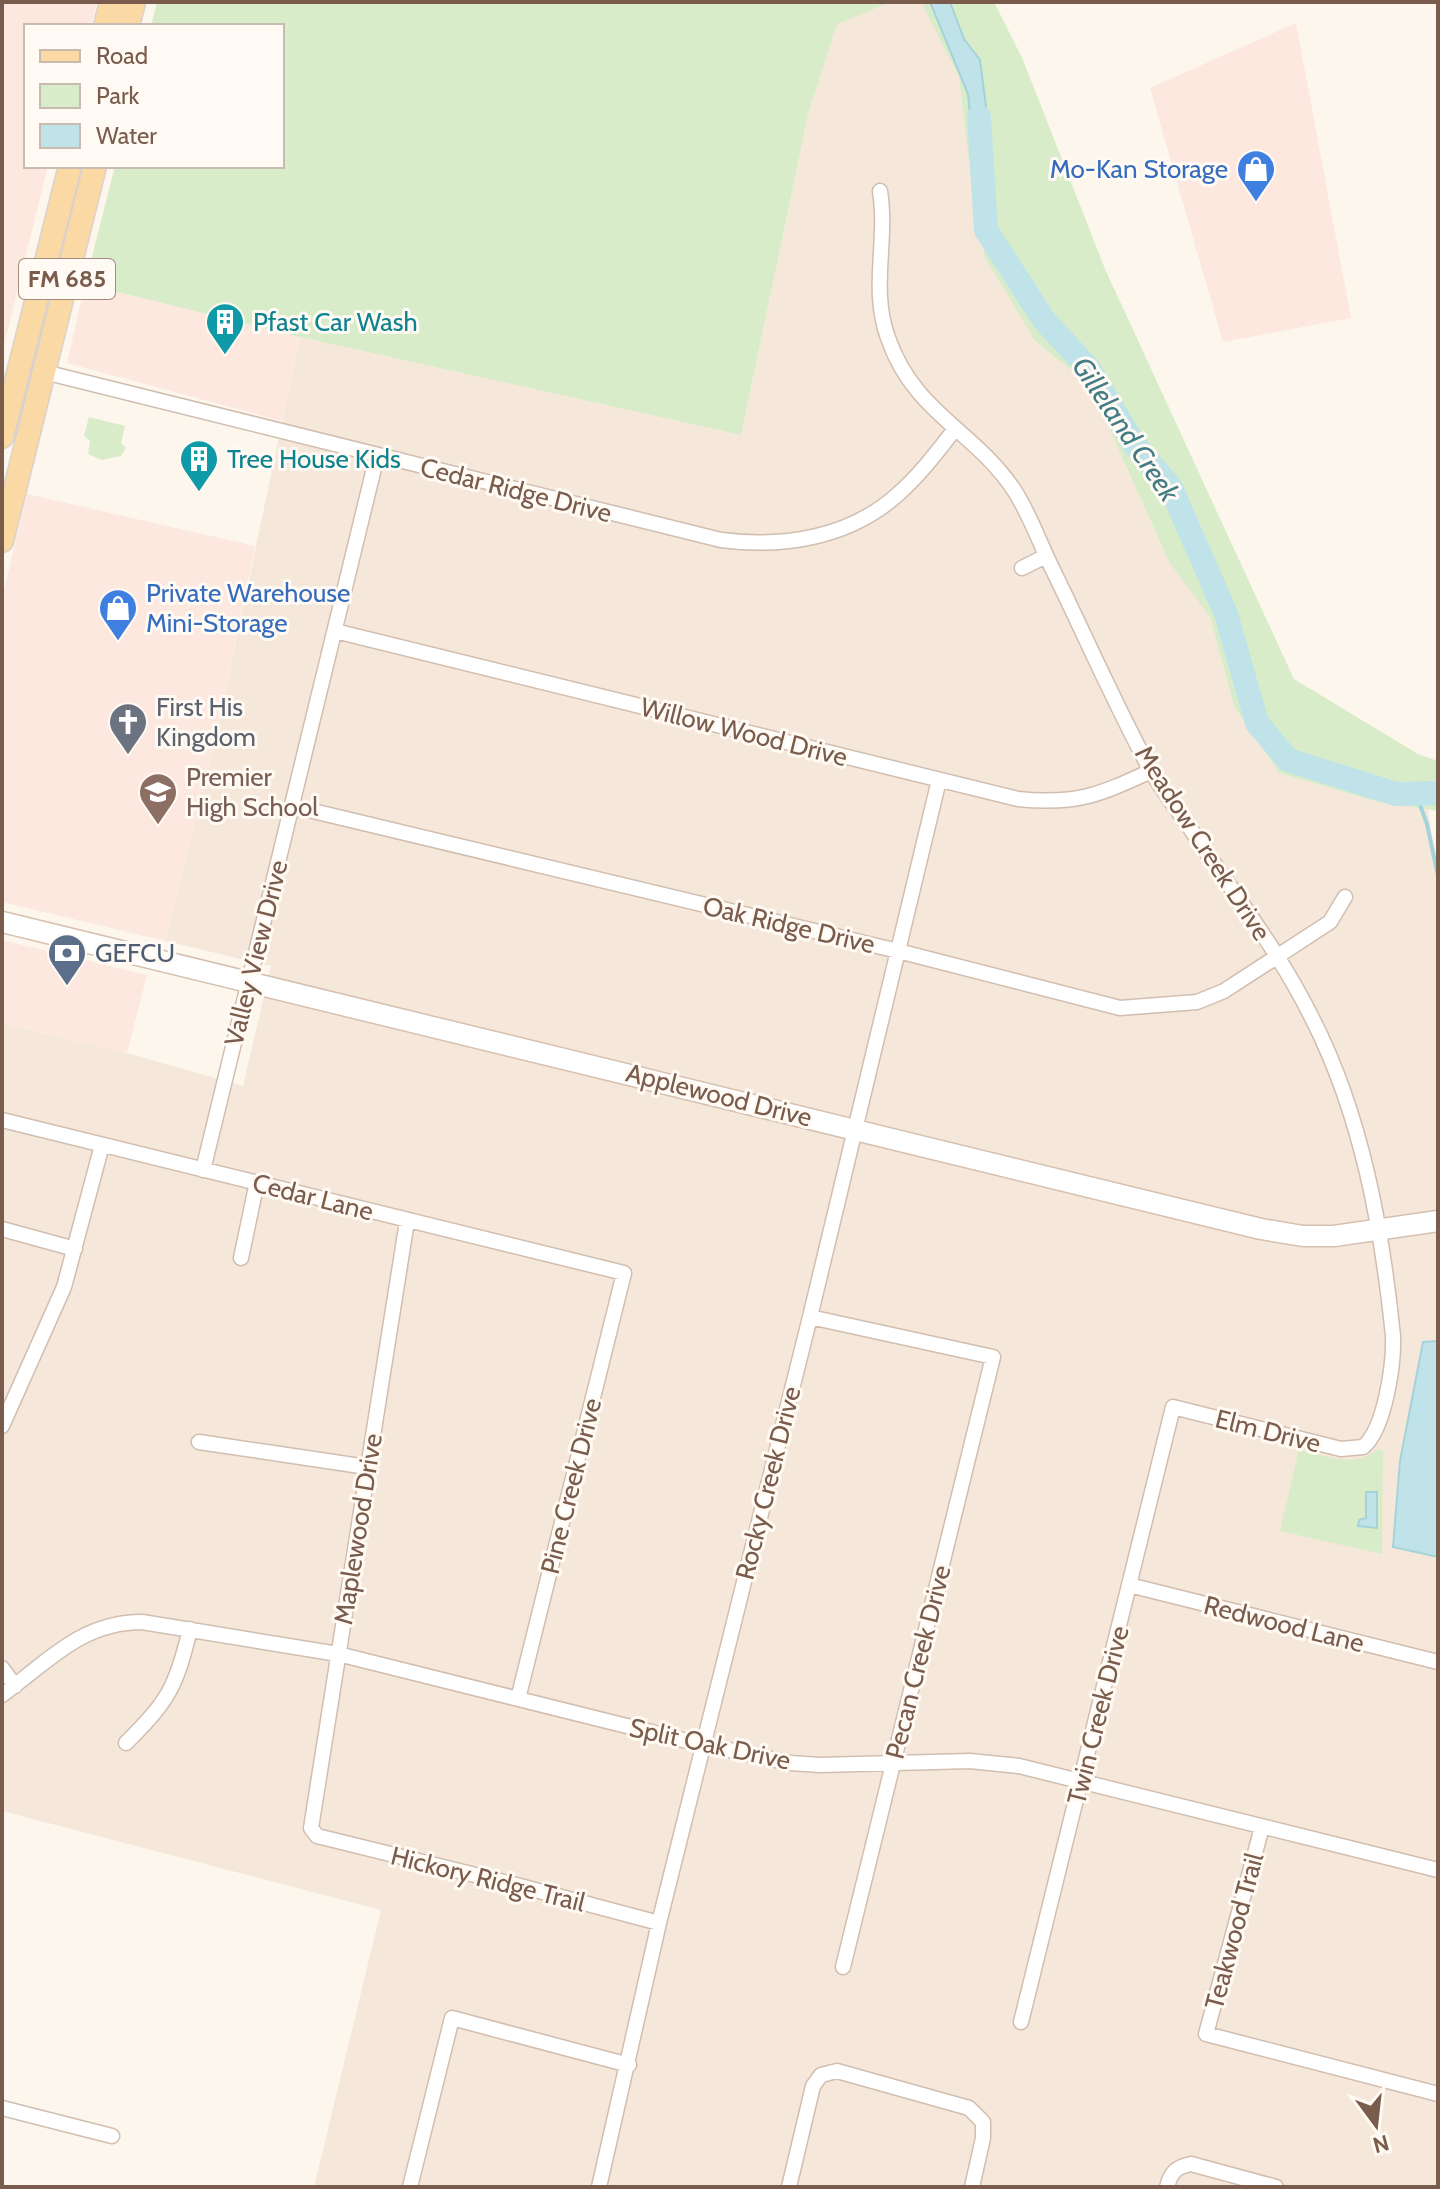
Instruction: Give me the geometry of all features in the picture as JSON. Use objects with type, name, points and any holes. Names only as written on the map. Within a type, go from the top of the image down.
[{"type":"main road","points":[[106,24],[111,2]]},
{"type":"main road","points":[[128,24],[134,2]]},
{"type":"main road","name":"FM 685","points":[[2,437],[69,168]]},
{"type":"main road","name":"FM 685","points":[[2,541],[95,168]]},
{"type":"street","name":"Meadow Creek Drive","points":[[880,191],[884,218],[878,294],[887,338],[911,386],[929,407],[987,457],[1015,492],[1151,771],[1277,958],[1312,1018],[1332,1063],[1366,1163],[1393,1349],[1376,1431],[1363,1447]]},
{"type":"street","points":[[59,208],[83,215]]},
{"type":"street","name":"Cedar Ridge Drive","points":[[44,372],[721,540],[769,544],[797,542],[860,520],[895,497],[921,472],[955,429]]},
{"type":"street","name":"Valley View Drive","points":[[203,1170],[377,456]]},
{"type":"street","points":[[1022,568],[1046,556]]},
{"type":"street","name":"Willow Wood Drive","points":[[335,631],[1018,799],[1045,802],[1082,799],[1151,771]]},
{"type":"street","name":"Rocky Creek Drive","points":[[599,2187],[659,1923],[810,1317],[939,780]]},
{"type":"street","name":"Oak Ridge Drive","points":[[292,806],[898,951],[1120,1008],[1197,1002],[1224,991],[1330,922],[1345,897]]},
{"type":"street","name":"Applewood Drive","points":[[2,922],[1261,1229],[1303,1236],[1334,1236],[1438,1221]]},
{"type":"street","name":"Cedar Lane","points":[[2,1120],[624,1273]]},
{"type":"street","points":[[3,1418],[64,1287],[102,1145]]},
{"type":"street","points":[[241,1258],[257,1182]]},
{"type":"street","name":"Maplewood Drive","points":[[317,1836],[311,1828],[407,1221]]},
{"type":"street","points":[[2,1229],[75,1249]]},
{"type":"street","name":"Pine Creek Drive","points":[[518,1699],[624,1273]]},
{"type":"street","name":"Pecan Creek Drive","points":[[810,1317],[993,1357],[843,1967]]},
{"type":"street","name":"Elm Drive","points":[[1173,1407],[1341,1449],[1363,1447]]},
{"type":"street","name":"Twin Creek Drive","points":[[1021,2022],[1173,1407]]},
{"type":"street","points":[[199,1442],[367,1467]]},
{"type":"street","name":"Redwood Lane","points":[[1129,1585],[1438,1662]]},
{"type":"street","name":"Split Oak Drive","points":[[2,1695],[93,1630],[126,1622],[190,1629],[338,1654],[703,1745],[790,1763],[999,1762],[1438,1870]]},
{"type":"street","points":[[126,1743],[153,1716],[174,1687],[190,1629]]},
{"type":"street","points":[[2,1668],[15,1686]]},
{"type":"street","name":"Teakwood Trail","points":[[1262,1827],[1206,2034],[1438,2094]]},
{"type":"street","name":"Hickory Ridge Trail","points":[[317,1836],[659,1923]]},
{"type":"street","points":[[410,2187],[452,2018],[629,2065]]},
{"type":"street","points":[[789,2187],[813,2086],[821,2075],[837,2071],[969,2108],[983,2122],[983,2138],[972,2187]]},
{"type":"street","points":[[2,2108],[112,2136]]},
{"type":"street","points":[[1167,2187],[1171,2173],[1191,2164],[1276,2187]]},
{"type":"shaded area","points":[[2,2],[97,2],[92,24],[24,24],[24,168],[48,168],[2,353]]},
{"type":"shaded area","points":[[891,2],[921,2],[959,77],[970,171],[1035,341],[1090,386],[1169,562],[1210,617],[1234,706],[1279,773],[1374,801],[1428,809],[1438,876],[1438,2187],[314,2187],[381,1910],[2,1811],[2,1023],[127,1053],[243,1086],[271,966],[165,941],[216,736],[300,337],[741,435],[809,111],[837,23]]},
{"type":"shaded area","name":"Mo-Kan Storage","points":[[1296,23],[1351,318],[1223,342],[1150,88]]},
{"type":"shaded area","points":[[85,284],[300,337],[282,421],[67,363]]},
{"type":"shaded area","points":[[27,494],[255,546],[216,736],[165,941],[2,902],[2,599]]},
{"type":"shaded area","points":[[2,940],[147,975],[127,1053],[2,1023]]},
{"type":"green space","points":[[157,2],[891,2],[837,24],[809,111],[741,435],[300,337],[85,284],[114,168],[284,168],[284,24],[152,24]]},
{"type":"green space","points":[[921,2],[994,2],[1023,60],[1105,269],[1294,679],[1418,754],[1438,761],[1438,811],[1374,801],[1279,773],[1234,706],[1210,617],[1169,562],[1090,386],[1035,341],[985,258],[970,171],[959,77]]},
{"type":"green space","points":[[89,417],[125,426],[121,443],[126,448],[121,456],[102,460],[88,454],[90,441],[84,436]]},
{"type":"green space","points":[[1299,1449],[1350,1460],[1378,1449],[1383,1451],[1382,1554],[1280,1531]]},
{"type":"water","points":[[930,2],[950,2],[964,39],[980,60],[992,154],[973,147],[968,94]]},
{"type":"water","points":[[1438,1341],[1438,1557],[1393,1547],[1400,1461],[1423,1342]]},
{"type":"water","points":[[1366,1492],[1377,1492],[1377,1528],[1358,1526],[1359,1520],[1366,1518]]},
{"type":"waterway","name":"Gilleland Creek","points":[[979,117],[986,230],[1044,320],[1089,369],[1134,444],[1171,488],[1226,614],[1257,723],[1288,760],[1396,794],[1438,793]]},
{"type":"waterway","points":[[1416,794],[1427,824],[1438,876]]},
{"type":"place","name":"Mo-Kan Storage","points":[[1256,203]]},
{"type":"place","name":"Pfast Car Wash","points":[[225,356]]},
{"type":"place","name":"Tree House Kids","points":[[199,493]]},
{"type":"place","name":"Private Warehouse Mini-Storage","points":[[118,642]]},
{"type":"place","name":"First His Kingdom","points":[[128,756]]},
{"type":"place","name":"Premier High School","points":[[158,826]]},
{"type":"place","name":"GEFCU","points":[[67,987]]}]
